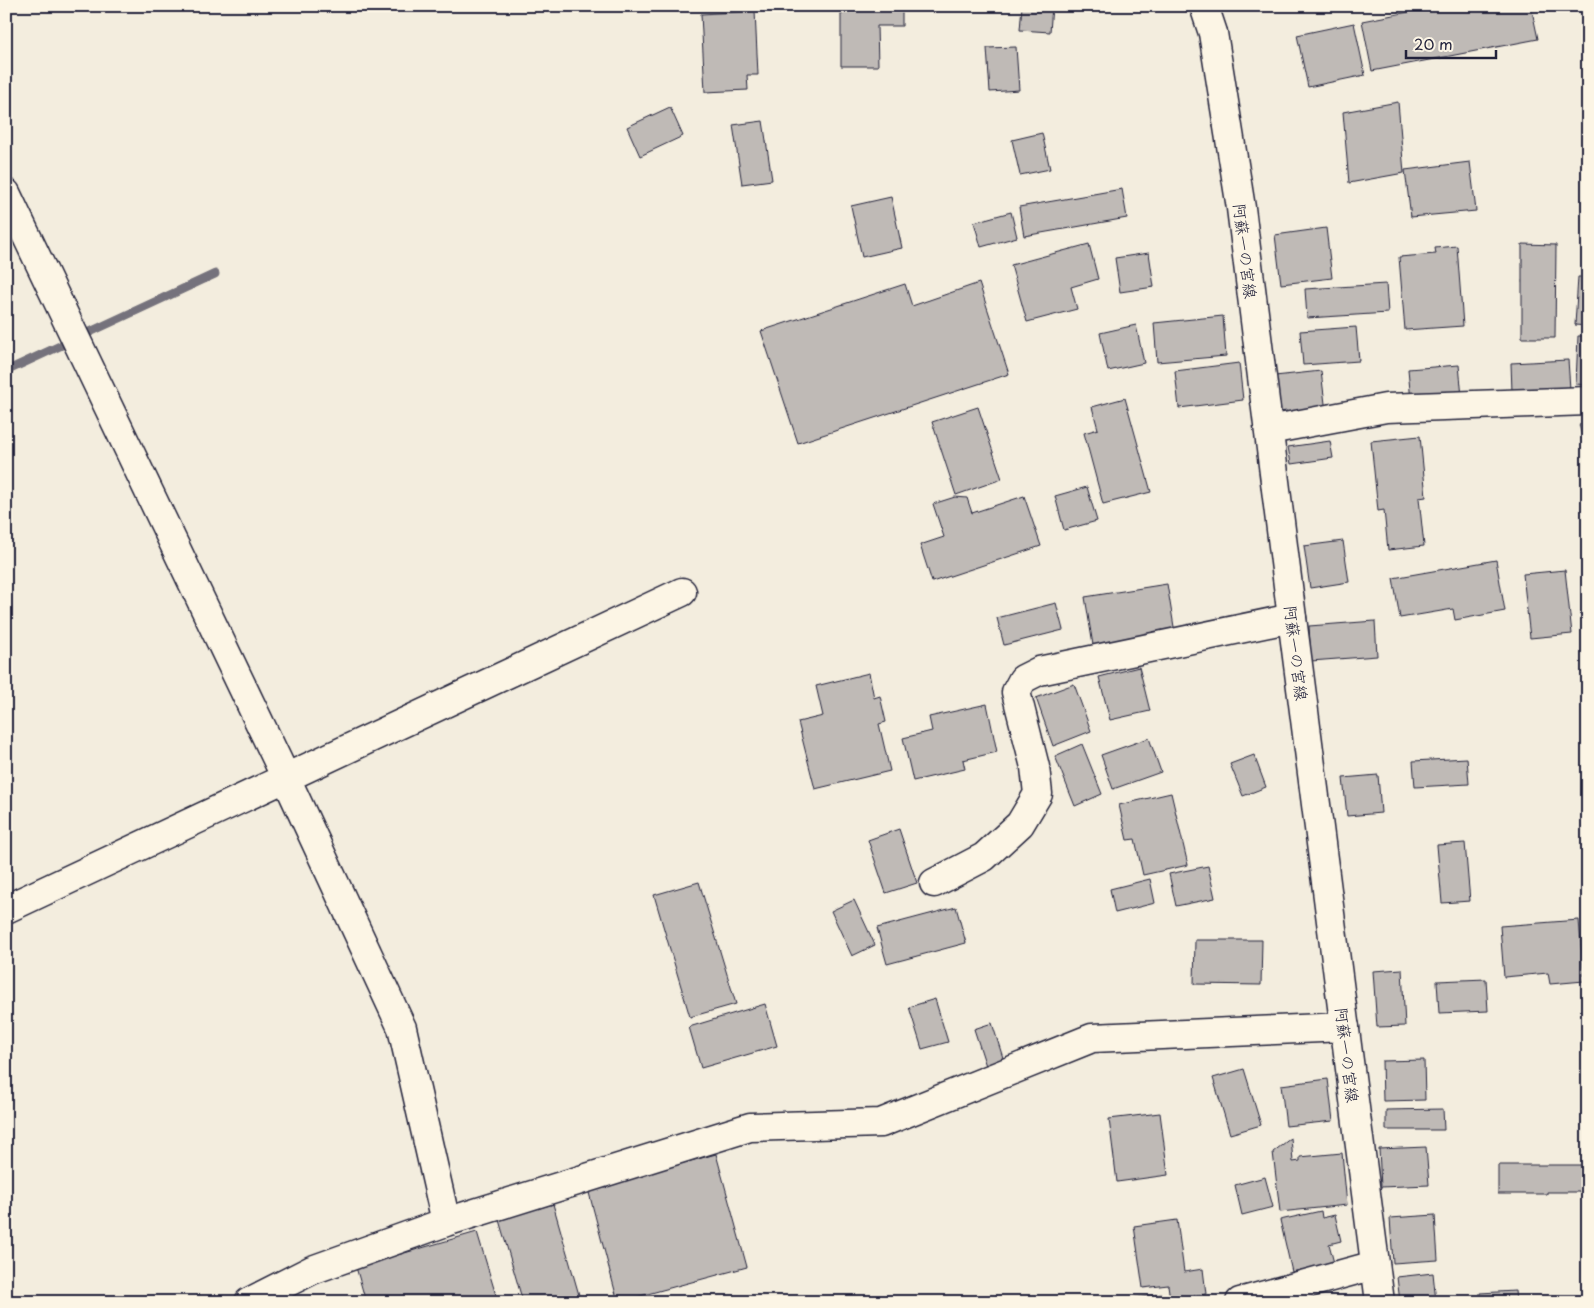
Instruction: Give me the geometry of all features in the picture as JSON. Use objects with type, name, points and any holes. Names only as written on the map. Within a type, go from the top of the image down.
[{"type":"street","name":"阿蘇一の宮線","points":[[1204,6],[1213,33],[1241,208],[1380,1302]]},
{"type":"street","points":[[6,193],[286,778],[402,1028],[446,1222]]},
{"type":"street","points":[[1269,430],[1386,408],[1588,401]]},
{"type":"street","points":[[6,909],[682,592]]},
{"type":"street","points":[[934,883],[984,857],[1020,824],[1038,794],[1035,767],[1016,692],[1023,679],[1039,671],[1292,618]]},
{"type":"street","points":[[249,1302],[312,1270],[446,1222],[750,1127],[881,1122],[1092,1038],[1345,1027]]},
{"type":"street","points":[[1240,1302],[1375,1265]]},
{"type":"building","points":[[849,6],[902,6],[902,26],[877,26],[878,66],[841,66],[841,13],[849,13]]},
{"type":"building","points":[[1022,6],[1052,6],[1050,32],[1020,30]]},
{"type":"building","points":[[1440,6],[1531,6],[1538,39],[1372,71],[1362,21]]},
{"type":"building","points":[[755,11],[758,75],[747,75],[748,90],[705,92],[701,14]]},
{"type":"building","points":[[1354,23],[1365,75],[1308,87],[1297,35]]},
{"type":"building","points":[[1016,47],[1019,90],[990,92],[987,48]]},
{"type":"building","points":[[1398,102],[1404,173],[1349,183],[1343,112]]},
{"type":"building","points":[[670,107],[683,136],[640,156],[627,127]]},
{"type":"building","points":[[763,121],[772,180],[742,184],[733,125]]},
{"type":"building","points":[[1042,133],[1050,169],[1020,175],[1012,140]]},
{"type":"building","points":[[1470,162],[1476,211],[1411,217],[1405,170]]},
{"type":"building","points":[[1122,189],[1127,218],[1024,236],[1019,207]]},
{"type":"building","points":[[891,197],[902,248],[862,257],[851,206]]},
{"type":"building","points":[[1011,212],[1017,237],[981,247],[974,222]]},
{"type":"building","points":[[1326,228],[1332,278],[1281,284],[1275,235]]},
{"type":"building","points":[[1089,244],[1098,279],[1071,287],[1077,309],[1027,322],[1011,265]]},
{"type":"building","points":[[1522,244],[1556,245],[1555,338],[1522,338]]},
{"type":"building","points":[[1457,246],[1463,326],[1405,330],[1399,257],[1436,254],[1435,248]]},
{"type":"building","points":[[1149,253],[1154,287],[1120,292],[1115,258]]},
{"type":"building","points":[[1578,277],[1588,277],[1588,326],[1575,325]]},
{"type":"building","points":[[979,283],[1009,374],[798,443],[761,331],[905,284],[912,306]]},
{"type":"building","points":[[1386,284],[1388,313],[1307,318],[1305,289]]},
{"type":"building","points":[[1223,316],[1226,356],[1157,362],[1154,323]]},
{"type":"building","points":[[1136,325],[1144,363],[1108,371],[1100,333]]},
{"type":"building","points":[[1356,327],[1359,361],[1303,365],[1300,331]]},
{"type":"building","points":[[1578,336],[1588,336],[1588,385],[1576,384]]},
{"type":"building","points":[[1568,360],[1570,389],[1512,392],[1511,363]]},
{"type":"building","points":[[1239,363],[1243,400],[1179,408],[1175,371]]},
{"type":"building","points":[[1459,365],[1462,397],[1411,401],[1408,369]]},
{"type":"building","points":[[1321,371],[1326,412],[1288,416],[1287,411],[1279,412],[1275,376]]},
{"type":"building","points":[[1125,398],[1151,492],[1103,504],[1084,433],[1098,429],[1092,407]]},
{"type":"building","points":[[978,407],[1002,479],[956,495],[932,422]]},
{"type":"building","points":[[1588,422],[1588,460],[1579,424]]},
{"type":"building","points":[[1420,436],[1426,497],[1419,498],[1424,546],[1388,550],[1384,510],[1378,511],[1371,441]]},
{"type":"building","points":[[1330,441],[1333,458],[1291,464],[1288,447]]},
{"type":"building","points":[[1087,487],[1097,521],[1064,530],[1055,496]]},
{"type":"building","points":[[1024,496],[1041,546],[932,582],[920,545],[944,537],[933,504],[955,497],[967,498],[972,513]]},
{"type":"building","points":[[1343,541],[1349,582],[1310,588],[1304,546]]},
{"type":"building","points":[[1496,560],[1505,611],[1455,620],[1453,609],[1400,618],[1393,578]]},
{"type":"building","points":[[1565,570],[1572,634],[1530,638],[1523,574]]},
{"type":"building","points":[[1167,584],[1175,633],[1093,645],[1085,597]]},
{"type":"building","points":[[1056,603],[1063,630],[1004,645],[997,618]]},
{"type":"building","points":[[1375,621],[1377,656],[1311,661],[1309,626]]},
{"type":"building","points":[[1139,667],[1150,711],[1110,720],[1099,677]]},
{"type":"building","points":[[869,673],[874,698],[880,696],[886,722],[879,724],[890,771],[815,789],[798,722],[823,716],[816,686]]},
{"type":"building","points":[[1074,684],[1091,731],[1053,746],[1036,698]]},
{"type":"building","points":[[987,704],[997,752],[963,760],[965,769],[913,781],[903,738],[932,731],[929,717]]},
{"type":"building","points":[[1149,738],[1161,772],[1113,789],[1101,755]]},
{"type":"building","points":[[1082,744],[1102,794],[1075,806],[1055,756]]},
{"type":"building","points":[[1254,755],[1266,787],[1243,796],[1230,764]]},
{"type":"building","points":[[1467,758],[1469,784],[1415,787],[1413,761]]},
{"type":"building","points":[[1378,775],[1381,813],[1347,816],[1343,778]]},
{"type":"building","points":[[1171,793],[1188,865],[1143,875],[1135,839],[1127,840],[1119,805]]},
{"type":"building","points":[[899,829],[917,883],[886,893],[868,840]]},
{"type":"building","points":[[1465,843],[1470,901],[1442,903],[1437,845]]},
{"type":"building","points":[[1208,866],[1215,898],[1176,906],[1169,874]]},
{"type":"building","points":[[1150,879],[1155,903],[1115,913],[1110,889]]},
{"type":"building","points":[[699,882],[736,1004],[690,1017],[654,895]]},
{"type":"building","points":[[854,900],[875,945],[852,956],[831,911]]},
{"type":"building","points":[[956,907],[966,943],[887,964],[877,928]]},
{"type":"building","points":[[1579,920],[1584,981],[1550,984],[1548,973],[1504,977],[1500,926]]},
{"type":"building","points":[[1195,940],[1262,940],[1261,985],[1194,984]]},
{"type":"building","points":[[1402,969],[1405,1026],[1377,1027],[1373,971]]},
{"type":"building","points":[[1486,979],[1488,1011],[1439,1013],[1437,981]]},
{"type":"building","points":[[935,999],[948,1042],[922,1049],[909,1007]]},
{"type":"building","points":[[765,1004],[777,1046],[701,1068],[689,1027]]},
{"type":"building","points":[[992,1023],[1004,1061],[986,1066],[974,1029]]},
{"type":"building","points":[[1424,1060],[1425,1100],[1383,1101],[1382,1061]]},
{"type":"building","points":[[1244,1069],[1261,1125],[1230,1134],[1213,1078]]},
{"type":"building","points":[[1328,1079],[1333,1121],[1286,1126],[1281,1085]]},
{"type":"building","points":[[1443,1109],[1444,1130],[1386,1130],[1386,1110]]},
{"type":"building","points":[[1160,1113],[1168,1175],[1117,1182],[1109,1119]]},
{"type":"building","points":[[1291,1138],[1293,1162],[1300,1161],[1300,1157],[1342,1153],[1347,1205],[1280,1212],[1273,1152]]},
{"type":"building","points":[[1426,1147],[1429,1185],[1381,1187],[1379,1149]]},
{"type":"building","points":[[716,1154],[747,1267],[618,1302],[588,1189]]},
{"type":"building","points":[[1498,1165],[1588,1165],[1588,1192],[1498,1194]]},
{"type":"building","points":[[1265,1177],[1273,1207],[1242,1215],[1235,1185]]},
{"type":"building","points":[[553,1204],[581,1302],[523,1302],[499,1220]]},
{"type":"building","points":[[1321,1211],[1322,1218],[1335,1215],[1341,1241],[1329,1244],[1334,1263],[1292,1272],[1280,1220]]},
{"type":"building","points":[[1435,1215],[1438,1260],[1393,1263],[1390,1218]]},
{"type":"building","points":[[1177,1220],[1184,1272],[1203,1269],[1206,1294],[1170,1299],[1168,1285],[1143,1288],[1134,1226]]},
{"type":"building","points":[[477,1232],[498,1302],[366,1302],[356,1267]]},
{"type":"building","points":[[1433,1273],[1436,1302],[1400,1302],[1397,1277]]},
{"type":"building","points":[[1515,1291],[1516,1302],[1480,1302],[1480,1293]]},
{"type":"building","points":[[1162,1294],[1163,1302],[1136,1302],[1135,1298]]},
{"type":"waterway","points":[[6,371],[215,274]]}]
